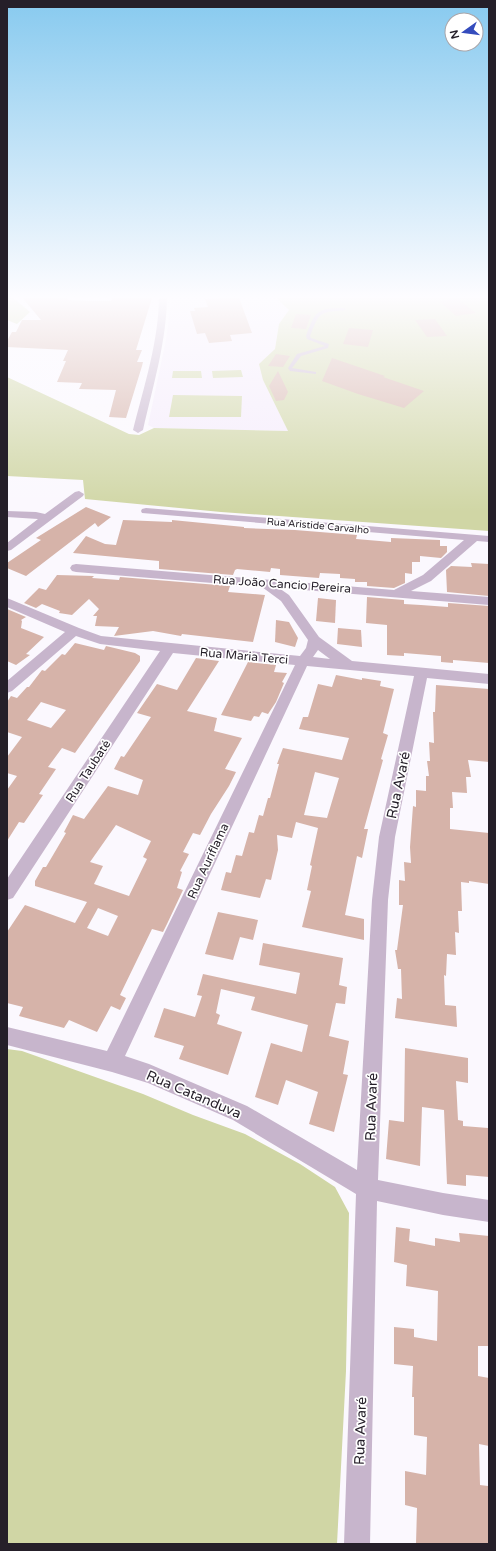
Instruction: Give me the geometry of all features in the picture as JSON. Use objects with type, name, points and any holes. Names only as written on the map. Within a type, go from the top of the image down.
[{"type":"street","points":[[138,430],[152,367]]},
{"type":"street","points":[[7,548],[79,494]]},
{"type":"street","name":"Rua Aristide Carvalho","points":[[146,511],[489,539]]},
{"type":"street","points":[[7,514],[36,515],[46,518]]},
{"type":"street","points":[[442,535],[457,552]]},
{"type":"street","points":[[396,593],[427,578],[474,538]]},
{"type":"street","name":"Rua João Cancio Pereira","points":[[76,568],[489,600]]},
{"type":"street","points":[[427,578],[438,596]]},
{"type":"street","points":[[266,583],[285,598],[314,640],[330,653],[351,666]]},
{"type":"street","points":[[285,598],[294,585]]},
{"type":"street","name":"Rua Maria Terci","points":[[7,602],[74,631],[100,640],[421,674],[489,679]]},
{"type":"street","points":[[7,688],[74,631]]},
{"type":"street","name":"Rua Auriflama","points":[[112,1062],[303,661],[312,649],[314,640]]},
{"type":"street","name":"Rua Taubaté","points":[[7,893],[169,648]]},
{"type":"street","name":"Rua Avaré","points":[[357,1544],[367,1188],[380,900],[387,837],[421,674]]},
{"type":"street","name":"Rua Catanduva","points":[[7,1036],[112,1062],[149,1074],[240,1113],[367,1188],[443,1204],[489,1211]]},
{"type":"lane","points":[[290,367],[292,370],[314,373]]},
{"type":"shaded area","points":[[160,367],[268,367],[263,380],[288,431],[154,428],[148,425]]},
{"type":"green space","points":[[260,367],[489,367],[489,531],[221,512],[85,499],[83,480],[7,476],[7,377],[129,434],[139,435],[154,428],[288,431],[263,380]]},
{"type":"green space","points":[[241,370],[243,377],[213,378],[212,371]]},
{"type":"green space","points":[[173,371],[201,371],[202,378],[172,378]]},
{"type":"green space","points":[[173,395],[242,396],[241,417],[169,417]]},
{"type":"green space","points":[[7,1049],[22,1051],[143,1094],[193,1115],[245,1134],[300,1164],[335,1187],[349,1213],[346,1371],[337,1544],[7,1544]]},
{"type":"building","points":[[63,367],[141,367],[126,418],[109,417],[116,390],[79,389],[82,383],[57,382]]},
{"type":"building","points":[[328,367],[360,367],[424,391],[404,408],[322,381]]},
{"type":"building","points":[[278,371],[288,392],[284,400],[276,401],[269,386]]},
{"type":"building","points":[[86,507],[111,517],[98,527],[95,523],[26,576],[7,568],[7,563],[41,540],[36,538]]},
{"type":"building","points":[[123,520],[172,522],[172,520],[244,528],[357,535],[356,539],[391,542],[391,538],[440,540],[440,546],[447,546],[447,552],[441,558],[420,556],[420,562],[412,562],[412,574],[405,573],[405,583],[394,588],[367,586],[367,582],[355,582],[355,579],[340,578],[340,574],[320,573],[319,578],[280,575],[280,569],[271,568],[270,572],[237,569],[233,575],[159,569],[159,561],[73,553],[86,536],[105,544],[116,545]]},
{"type":"building","points":[[471,563],[489,564],[489,596],[447,592],[446,570],[451,566],[472,567]]},
{"type":"building","points":[[57,575],[94,576],[92,578],[119,580],[120,577],[230,586],[228,592],[265,595],[253,642],[182,634],[181,636],[153,631],[114,636],[119,627],[95,626],[97,616],[93,616],[99,609],[89,599],[72,615],[59,613],[60,611],[42,604],[36,608],[24,603],[39,588],[46,590]]},
{"type":"building","points":[[367,597],[404,600],[404,604],[448,607],[448,603],[489,606],[489,663],[453,660],[453,663],[441,662],[441,656],[404,653],[404,656],[387,655],[387,625],[366,623]]},
{"type":"building","points":[[318,598],[336,600],[335,623],[316,621]]},
{"type":"building","points":[[7,609],[26,617],[21,620],[21,628],[44,637],[26,654],[30,655],[16,665],[7,661]]},
{"type":"building","points":[[276,620],[289,622],[298,638],[295,647],[275,642]]},
{"type":"building","points":[[338,628],[361,630],[362,647],[337,644]]},
{"type":"building","points":[[75,643],[104,650],[106,646],[135,653],[140,656],[140,661],[75,753],[62,748],[48,767],[56,769],[39,794],[43,795],[24,823],[19,822],[7,841],[7,790],[17,776],[7,773],[7,757],[22,737],[7,732],[7,702],[11,696],[17,698],[27,687],[29,687],[42,670],[45,671],[62,654],[65,655]],"holes":[[[41,702],[66,710],[51,728],[27,720]]]},
{"type":"building","points":[[196,658],[219,661],[187,711],[217,718],[214,731],[242,738],[225,769],[236,772],[229,786],[211,814],[200,835],[193,833],[183,852],[189,854],[180,871],[182,872],[177,888],[183,890],[167,924],[163,932],[152,929],[120,995],[126,998],[120,1010],[111,1006],[97,1032],[69,1020],[64,1028],[19,1016],[23,1007],[7,1003],[7,932],[25,905],[75,923],[87,902],[35,886],[35,881],[43,867],[46,867],[66,833],[64,832],[73,815],[84,819],[108,786],[138,795],[143,780],[114,769],[121,756],[124,757],[151,717],[137,713],[157,684],[177,690]],"holes":[[[116,825],[151,841],[143,857],[147,859],[129,896],[94,884],[103,866],[90,862]],[[98,908],[118,916],[108,936],[87,928]]]},
{"type":"building","points":[[248,662],[276,665],[274,672],[287,673],[282,682],[284,683],[276,702],[268,714],[262,712],[259,717],[254,716],[251,721],[221,715]]},
{"type":"building","points":[[336,675],[362,680],[362,678],[381,681],[380,686],[394,689],[383,733],[388,735],[381,759],[383,760],[364,829],[368,829],[362,858],[357,856],[345,915],[364,919],[364,940],[302,927],[311,891],[307,890],[312,866],[310,865],[318,828],[296,822],[292,838],[277,835],[278,850],[271,880],[266,879],[260,898],[221,890],[226,872],[231,873],[236,855],[242,856],[249,832],[254,833],[259,815],[263,816],[268,798],[270,798],[279,764],[277,764],[283,748],[342,760],[349,738],[299,729],[303,717],[308,717],[318,684],[332,687]],"holes":[[[315,772],[339,778],[327,818],[304,815]]]},
{"type":"building","points":[[436,685],[489,689],[489,762],[468,760],[471,777],[466,777],[467,793],[452,792],[453,808],[450,808],[450,829],[489,833],[489,884],[469,881],[469,883],[461,882],[462,911],[458,911],[459,933],[455,932],[456,955],[447,954],[446,976],[444,975],[445,1005],[456,1006],[457,1027],[395,1018],[397,998],[402,999],[401,969],[398,969],[395,950],[397,950],[403,905],[399,905],[399,880],[405,881],[404,862],[411,863],[410,847],[413,806],[416,807],[416,790],[426,791],[426,776],[429,776],[427,761],[430,761],[429,742],[434,743],[433,712],[435,712]]},
{"type":"building","points":[[218,912],[258,920],[253,940],[240,937],[233,960],[205,954]]},
{"type":"building","points":[[263,943],[343,958],[339,985],[347,987],[345,1004],[336,1003],[329,1036],[349,1041],[343,1074],[348,1075],[334,1132],[309,1124],[318,1092],[286,1080],[278,1105],[255,1097],[271,1043],[302,1052],[308,1025],[251,1010],[255,997],[221,989],[216,1013],[220,1015],[217,1024],[242,1032],[228,1075],[179,1059],[184,1046],[154,1037],[164,1008],[195,1017],[202,996],[197,995],[203,974],[296,994],[300,973],[259,965]]},
{"type":"building","points":[[405,1048],[468,1058],[468,1083],[456,1081],[458,1120],[463,1121],[463,1126],[488,1128],[489,1177],[466,1175],[466,1186],[447,1184],[444,1110],[422,1107],[420,1166],[386,1159],[389,1120],[404,1122]]},
{"type":"building","points":[[396,1227],[410,1229],[409,1241],[435,1246],[435,1238],[460,1242],[459,1233],[489,1236],[489,1346],[478,1346],[478,1376],[489,1378],[489,1446],[479,1444],[480,1485],[488,1486],[489,1544],[416,1544],[417,1508],[405,1505],[405,1471],[426,1475],[427,1437],[414,1435],[414,1397],[412,1397],[413,1366],[394,1364],[394,1327],[414,1329],[414,1337],[437,1341],[438,1291],[406,1286],[407,1265],[394,1262]]}]
